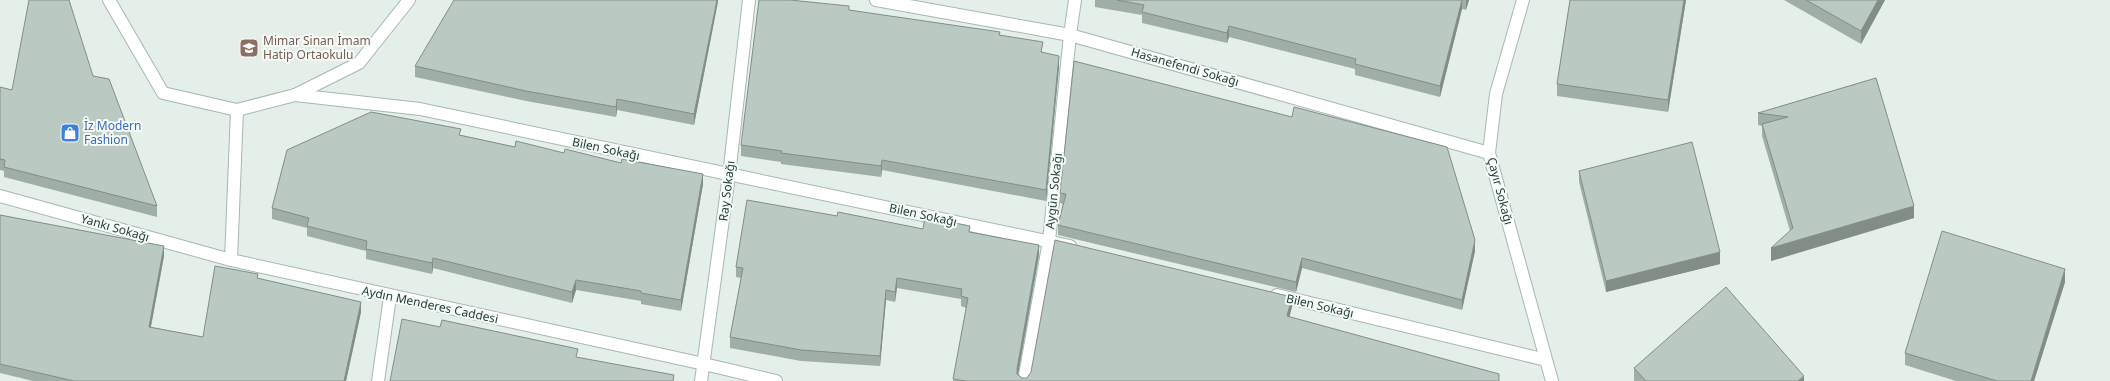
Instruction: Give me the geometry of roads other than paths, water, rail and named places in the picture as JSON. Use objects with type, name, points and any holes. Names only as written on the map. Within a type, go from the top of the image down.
[{"type":"street","points":[[109,0],[163,93],[237,110],[295,95],[359,63],[409,0]]},
{"type":"street","name":"Ray Sokağı","points":[[701,381],[729,175],[749,0]]},
{"type":"street","name":"Hasanefendi Sokağı","points":[[876,0],[1070,35],[1489,153]]},
{"type":"street","name":"Aygün Sokağı","points":[[1024,381],[1048,240],[1075,0]]},
{"type":"street","name":"Çayır Sokağı","points":[[1523,0],[1496,94],[1489,153],[1552,381]]},
{"type":"street","name":"Bilen Sokağı","points":[[295,95],[420,109],[729,175],[1048,240],[1080,248]]},
{"type":"street","points":[[231,260],[237,110]]},
{"type":"street","name":"Yankı Sokağı","points":[[0,196],[231,260]]},
{"type":"street","name":"Aydın Menderes Caddesi","points":[[231,260],[390,297],[704,364],[776,381]]},
{"type":"street","name":"Bilen Sokağı","points":[[1266,293],[1546,360]]},
{"type":"street","points":[[378,381],[390,297]]},
{"type":"place","name":"Mimar Sinan İmam Hatip Ortaokulu","points":[[249,48]]},
{"type":"place","name":"İz Modern Fashion","points":[[70,133]]}]
